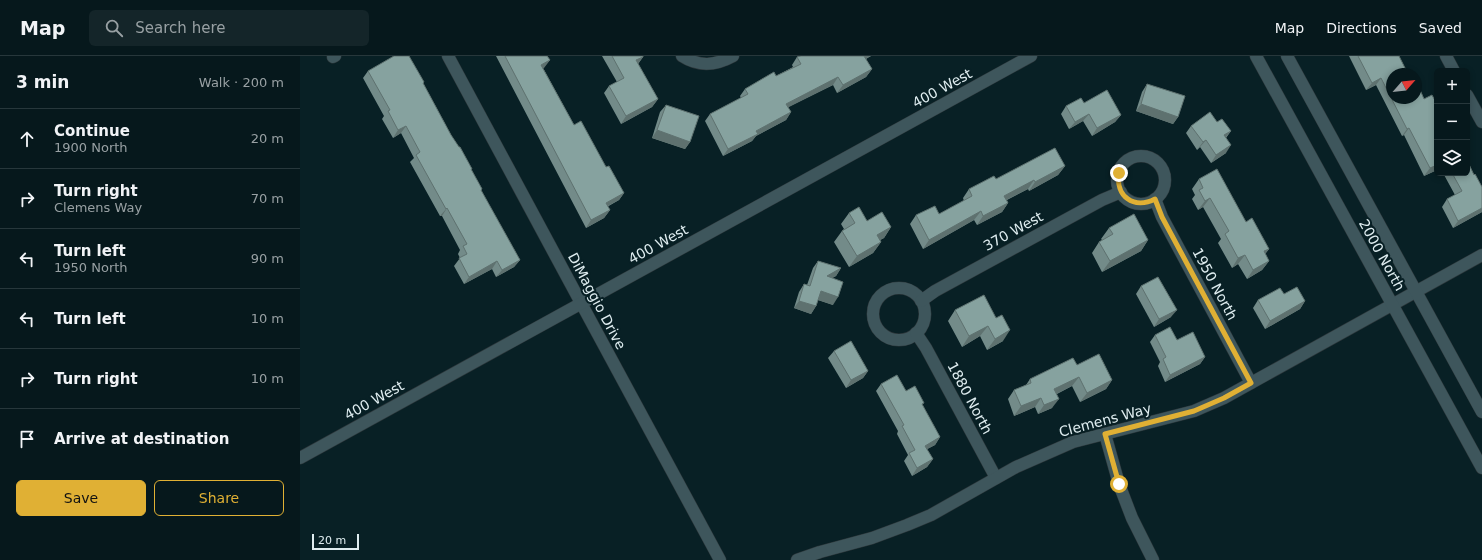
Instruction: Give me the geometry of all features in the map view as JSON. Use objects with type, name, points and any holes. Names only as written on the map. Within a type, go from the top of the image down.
[{"type":"street","name":"DiMaggio Drive","points":[[448,56],[720,560]]},
{"type":"street","points":[[682,56],[697,64],[706,65],[716,63],[733,56]]},
{"type":"street","name":"400 West","points":[[300,458],[1031,56]]},
{"type":"street","name":"2000 North","points":[[1256,56],[1482,468]]},
{"type":"street","name":"2000 North","points":[[1287,56],[1482,412]]},
{"type":"street","points":[[1446,56],[1452,68]]},
{"type":"street","points":[[1470,100],[1482,122]]},
{"type":"street","points":[[1137,156],[1150,157],[1160,165],[1165,177],[1163,189],[1155,199],[1149,202],[1136,203],[1125,197],[1121,192],[1118,179],[1121,167],[1126,162],[1137,156]]},
{"type":"street","name":"370 West","points":[[921,300],[1102,200],[1121,192]]},
{"type":"street","name":"1950 North","points":[[1155,199],[1162,217],[1251,383]]},
{"type":"street","name":"Clemens Way","points":[[797,560],[820,552],[872,538],[931,515],[996,478],[1073,442],[1194,411],[1224,398],[1482,255]]},
{"type":"street","points":[[904,288],[917,295],[921,300],[925,314],[924,321],[916,333],[904,339],[897,339],[884,334],[875,324],[873,310],[879,297],[890,289],[904,288]]},
{"type":"street","name":"1880 North","points":[[916,333],[926,348],[996,478]]},
{"type":"street","points":[[1105,434],[1119,484],[1132,518],[1153,560]]},
{"type":"building","points":[[394,56],[409,56],[451,135],[460,147],[472,169],[482,189],[481,190],[520,260],[502,270],[497,261],[469,277],[459,258],[467,254],[463,246],[467,244],[416,155],[420,152],[406,126],[398,130],[388,111],[390,110],[368,71]]},
{"type":"building","points":[[505,56],[547,56],[550,60],[541,65],[574,125],[581,121],[606,167],[609,166],[624,193],[606,203],[610,210],[591,220]]},
{"type":"building","points":[[612,56],[643,56],[636,60],[658,99],[626,116],[609,86],[624,78]]},
{"type":"building","points":[[864,56],[872,69],[843,85],[838,77],[786,104],[791,112],[756,131],[758,134],[728,149],[710,114],[748,94],[745,89],[774,72],[776,76],[801,64],[797,57]]},
{"type":"building","points":[[1358,56],[1399,56],[1405,68],[1386,68],[1386,88],[1381,78],[1372,83]]},
{"type":"building","points":[[1147,84],[1185,96],[1178,117],[1141,104]]},
{"type":"building","points":[[1107,90],[1121,115],[1097,128],[1089,114],[1075,122],[1066,106],[1081,98],[1084,103]]},
{"type":"building","points":[[1422,94],[1424,99],[1432,95],[1434,99],[1434,166],[1430,168],[1409,128],[1407,129],[1394,104],[1422,104]]},
{"type":"building","points":[[666,105],[699,116],[690,142],[657,130]]},
{"type":"building","points":[[1210,112],[1217,122],[1222,119],[1231,131],[1224,135],[1231,145],[1216,155],[1206,140],[1203,142],[1191,126]]},
{"type":"building","points":[[1055,148],[1065,166],[1004,196],[1008,203],[983,216],[981,211],[929,240],[916,215],[935,206],[939,214],[972,196],[969,189],[994,176],[996,179]]},
{"type":"building","points":[[1470,166],[1482,187],[1482,208],[1458,221],[1447,199],[1462,191],[1454,176],[1470,176]]},
{"type":"building","points":[[1217,169],[1246,222],[1252,218],[1269,249],[1264,251],[1269,261],[1253,270],[1245,255],[1238,258],[1225,234],[1229,231],[1210,198],[1205,201],[1199,190],[1203,188],[1199,179]]},
{"type":"building","points":[[859,207],[867,221],[882,212],[891,227],[877,235],[881,242],[857,256],[842,231],[855,223],[849,213]]},
{"type":"building","points":[[1134,214],[1148,240],[1110,261],[1099,242],[1113,234],[1109,228]]},
{"type":"building","points":[[818,261],[841,268],[827,276],[843,282],[838,297],[821,291],[816,306],[799,301],[804,284],[810,286]]},
{"type":"building","points":[[1158,277],[1177,310],[1159,319],[1141,286]]},
{"type":"building","points":[[1297,287],[1305,301],[1270,321],[1258,300],[1280,288],[1284,294]]},
{"type":"building","points":[[984,295],[996,318],[1002,315],[1010,330],[995,339],[988,326],[969,336],[955,310]]},
{"type":"building","points":[[1170,327],[1177,340],[1193,332],[1205,357],[1170,375],[1163,359],[1166,357],[1155,335]]},
{"type":"building","points":[[851,341],[868,371],[851,380],[834,351]]},
{"type":"building","points":[[1099,354],[1112,380],[1087,393],[1079,377],[1054,389],[1059,399],[1044,405],[1041,398],[1021,406],[1014,390],[1031,383],[1030,379],[1073,358],[1077,365]]},
{"type":"building","points":[[897,375],[906,391],[915,386],[924,403],[922,404],[940,437],[925,446],[933,459],[917,468],[909,453],[915,450],[902,426],[904,425],[881,384]]},
{"type":"route","points":[[1119,173],[1118,186],[1125,197],[1130,201],[1143,203],[1155,199],[1162,217],[1251,383],[1224,398],[1194,411],[1141,426],[1105,434],[1119,484]]}]
